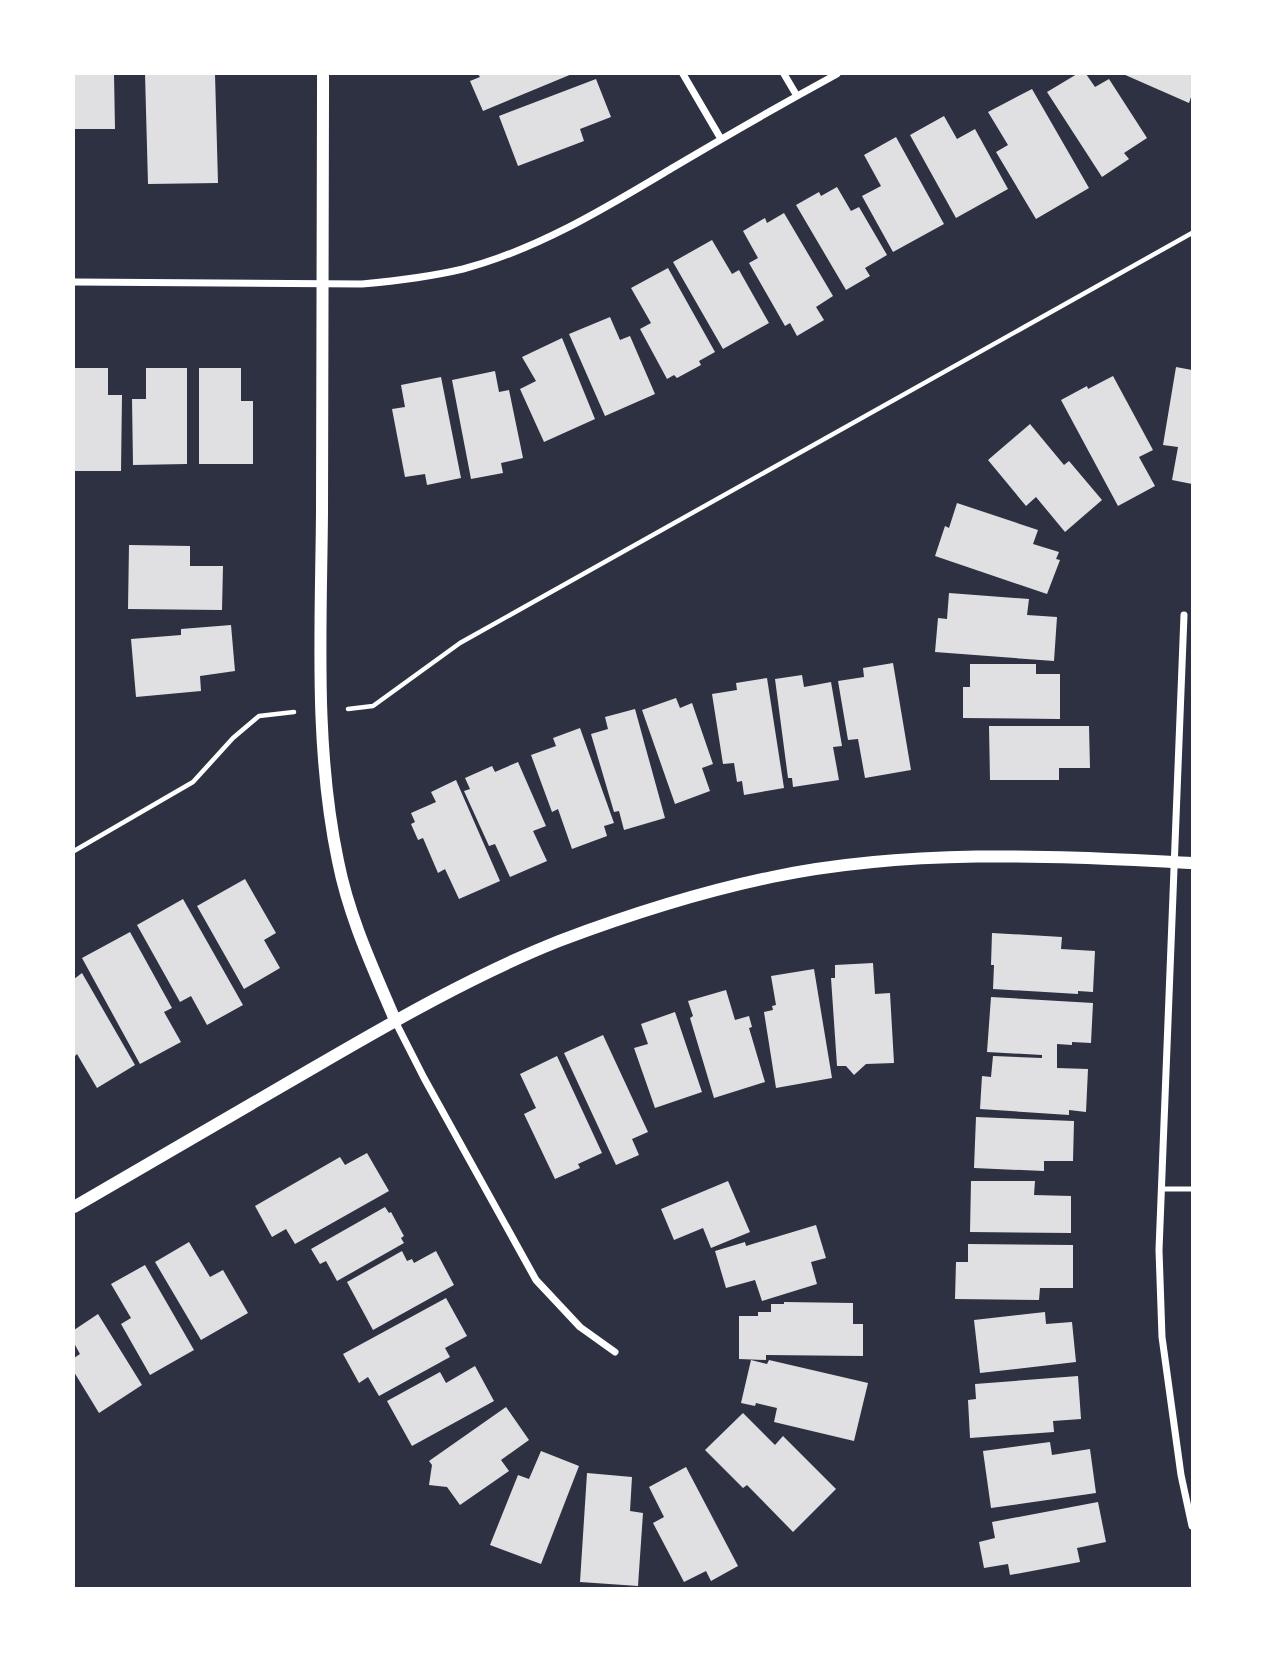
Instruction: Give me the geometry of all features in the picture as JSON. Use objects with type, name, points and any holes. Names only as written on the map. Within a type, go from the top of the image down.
[{"type":"street","points":[[323,74],[320,681],[332,831],[345,893],[360,937],[395,1020],[424,1078],[536,1280],[580,1327],[615,1352]]},
{"type":"street","points":[[683,74],[721,139]]},
{"type":"street","points":[[784,74],[797,96]]},
{"type":"street","points":[[74,282],[362,284],[409,280],[464,268],[513,252],[557,233],[837,74]]},
{"type":"street","points":[[1184,615],[1159,1250],[1162,1337],[1181,1475],[1192,1526]]},
{"type":"street","points":[[74,1207],[395,1020],[482,975],[558,942],[636,914],[774,877],[854,864],[939,856],[1017,855],[1192,863]]},
{"type":"lane","points":[[1161,1189],[1192,1189]]},
{"type":"path","points":[[356,709],[364,709],[382,700],[460,643],[1192,233]]},
{"type":"path","points":[[74,852],[193,782],[233,738],[259,716],[283,712]]},
{"type":"building","points":[[74,74],[114,74],[115,129],[74,129]]},
{"type":"building","points":[[145,74],[215,74],[218,183],[148,184]]},
{"type":"building","points":[[478,74],[572,74],[483,111],[470,81],[480,77]]},
{"type":"building","points":[[1077,74],[1086,74],[1095,87],[1109,79],[1147,138],[1124,153],[1129,159],[1102,177],[1047,92]]},
{"type":"building","points":[[1123,74],[1192,74],[1189,103]]},
{"type":"building","points":[[596,79],[611,117],[580,129],[584,141],[518,166],[499,116]]},
{"type":"building","points":[[1032,89],[1089,188],[1036,219],[996,152],[1008,145],[988,112]]},
{"type":"building","points":[[944,116],[957,139],[975,129],[1008,189],[956,218],[910,135]]},
{"type":"building","points":[[896,137],[944,224],[893,252],[862,196],[881,186],[864,155]]},
{"type":"building","points":[[837,187],[851,211],[859,207],[887,255],[865,268],[870,276],[846,290],[796,205],[819,192],[821,196]]},
{"type":"building","points":[[784,213],[833,296],[816,307],[824,320],[797,336],[790,323],[785,326],[749,263],[758,258],[743,231],[765,218],[767,223]]},
{"type":"building","points":[[712,240],[732,274],[739,270],[769,323],[723,349],[673,262]]},
{"type":"building","points":[[668,268],[715,352],[699,361],[701,365],[677,378],[674,375],[667,379],[640,329],[651,323],[631,288]]},
{"type":"building","points":[[610,317],[620,340],[630,336],[655,394],[605,416],[569,334]]},
{"type":"building","points":[[562,338],[595,419],[544,442],[520,389],[536,381],[522,357]]},
{"type":"building","points":[[1176,367],[1192,370],[1192,484],[1172,480],[1178,447],[1163,445]]},
{"type":"building","points":[[74,368],[108,368],[108,395],[122,395],[121,471],[74,471]]},
{"type":"building","points":[[146,368],[187,368],[187,464],[133,465],[132,399],[146,399]]},
{"type":"building","points":[[199,368],[241,368],[241,401],[253,401],[253,464],[199,464]]},
{"type":"building","points":[[495,371],[499,392],[509,390],[523,458],[501,463],[503,473],[471,479],[452,380]]},
{"type":"building","points":[[1113,376],[1153,450],[1139,457],[1155,486],[1118,506],[1061,400]]},
{"type":"building","points":[[441,377],[461,478],[427,485],[425,474],[405,477],[392,409],[405,407],[401,385]]},
{"type":"building","points":[[1030,424],[1064,465],[1069,461],[1102,500],[1065,532],[1036,497],[1026,506],[988,460]]},
{"type":"building","points":[[957,503],[1038,530],[1033,544],[1059,552],[1056,559],[1060,560],[1047,594],[935,556],[945,526],[949,528]]},
{"type":"building","points":[[129,545],[190,546],[190,566],[223,566],[222,610],[128,609]]},
{"type":"building","points":[[949,593],[1029,599],[1027,615],[1057,617],[1054,661],[935,652],[938,618],[947,619]]},
{"type":"building","points":[[231,625],[235,671],[200,676],[201,691],[136,697],[131,639],[181,635],[181,629]]},
{"type":"building","points":[[893,663],[911,770],[865,778],[858,739],[848,740],[838,681],[864,677],[863,668]]},
{"type":"building","points":[[970,664],[1036,664],[1036,674],[1060,674],[1060,719],[963,718],[963,687],[970,687]]},
{"type":"building","points":[[802,675],[804,687],[831,682],[842,746],[833,747],[839,780],[793,787],[792,778],[788,778],[775,679]]},
{"type":"building","points":[[767,678],[784,788],[744,795],[742,781],[737,782],[734,763],[723,764],[712,694],[737,690],[736,683]]},
{"type":"building","points":[[676,698],[680,708],[692,703],[713,764],[702,768],[710,791],[675,804],[642,710]]},
{"type":"building","points":[[635,709],[665,818],[624,830],[619,811],[614,812],[591,734],[608,729],[605,717]]},
{"type":"building","points":[[989,726],[1089,726],[1090,768],[1059,768],[1059,780],[990,780]]},
{"type":"building","points":[[580,728],[614,823],[604,826],[607,836],[572,849],[558,809],[552,812],[531,755],[556,746],[553,738]]},
{"type":"building","points":[[518,762],[546,826],[533,831],[547,861],[510,877],[495,844],[489,846],[464,791],[470,789],[465,778],[492,766],[495,772]]},
{"type":"building","points":[[456,780],[500,881],[459,899],[445,869],[438,873],[423,838],[418,840],[411,824],[415,822],[411,813],[436,802],[431,792]]},
{"type":"building","points":[[245,879],[276,933],[264,940],[280,968],[244,989],[197,906]]},
{"type":"building","points":[[183,899],[243,1005],[207,1025],[191,996],[180,1002],[137,925]]},
{"type":"building","points":[[130,932],[172,1008],[164,1012],[181,1042],[140,1064],[82,958]]},
{"type":"building","points":[[992,933],[1062,937],[1061,949],[1095,951],[1093,992],[1078,991],[1078,994],[993,989]]},
{"type":"building","points":[[873,963],[875,994],[890,993],[894,1063],[866,1064],[854,1075],[846,1066],[837,1066],[831,978],[835,978],[835,965]]},
{"type":"building","points":[[814,969],[832,1078],[776,1088],[764,1012],[773,1010],[772,1006],[776,1005],[771,976]]},
{"type":"building","points":[[82,973],[135,1065],[97,1088],[77,1054],[74,1057],[74,979]]},
{"type":"building","points":[[726,990],[735,1020],[749,1016],[752,1027],[749,1028],[765,1082],[714,1098],[690,1018],[693,1016],[688,1001]]},
{"type":"building","points":[[991,997],[1093,1003],[1091,1043],[1057,1044],[1057,1068],[1088,1069],[1086,1112],[1069,1110],[1069,1115],[980,1109],[982,1076],[991,1077],[993,1056],[1042,1058],[1042,1055],[987,1052]]},
{"type":"building","points":[[675,1012],[702,1092],[655,1108],[634,1048],[648,1044],[641,1024]]},
{"type":"building","points":[[603,1035],[648,1132],[632,1139],[639,1155],[616,1165],[564,1053]]},
{"type":"building","points":[[557,1056],[602,1153],[578,1164],[580,1168],[555,1179],[524,1114],[536,1108],[520,1074]]},
{"type":"building","points":[[976,1117],[1074,1121],[1073,1161],[1044,1161],[1044,1171],[974,1168]]},
{"type":"building","points":[[367,1153],[389,1191],[295,1244],[286,1229],[272,1237],[255,1206],[340,1157],[345,1165]]},
{"type":"building","points":[[728,1181],[750,1232],[711,1248],[703,1228],[674,1240],[661,1209]]},
{"type":"building","points":[[971,1181],[1035,1181],[1034,1195],[1071,1196],[1071,1233],[970,1232]]},
{"type":"building","points":[[385,1207],[391,1212],[404,1236],[401,1238],[404,1243],[337,1281],[326,1261],[320,1264],[311,1249]]},
{"type":"building","points":[[816,1225],[826,1258],[811,1262],[817,1284],[762,1301],[755,1280],[726,1288],[715,1251],[745,1242],[746,1246]]},
{"type":"building","points":[[189,1242],[210,1277],[223,1270],[248,1313],[201,1340],[155,1262]]},
{"type":"building","points":[[968,1244],[1073,1245],[1073,1288],[1040,1288],[1039,1300],[955,1299],[956,1262],[968,1262]]},
{"type":"building","points":[[402,1251],[407,1261],[412,1259],[414,1263],[436,1251],[454,1285],[373,1330],[347,1282]]},
{"type":"building","points":[[145,1265],[194,1350],[150,1375],[121,1324],[131,1318],[111,1284]]},
{"type":"building","points":[[446,1298],[467,1336],[445,1348],[450,1357],[379,1396],[368,1377],[359,1383],[343,1354]]},
{"type":"building","points":[[853,1303],[853,1324],[863,1324],[863,1356],[766,1355],[766,1360],[739,1359],[739,1316],[758,1316],[758,1312],[771,1312],[771,1304]]},
{"type":"building","points":[[1045,1312],[1046,1324],[1072,1322],[1076,1362],[980,1373],[974,1320]]},
{"type":"building","points":[[98,1314],[142,1385],[99,1413],[74,1372],[74,1358],[80,1354],[74,1343],[74,1330]]},
{"type":"building","points":[[751,1360],[767,1364],[769,1360],[868,1383],[854,1441],[774,1422],[777,1408],[741,1403]]},
{"type":"building","points":[[475,1366],[494,1401],[412,1446],[387,1401],[440,1372],[446,1383]]},
{"type":"building","points":[[1078,1376],[1081,1419],[1053,1421],[1054,1432],[970,1438],[968,1400],[976,1399],[975,1384]]},
{"type":"building","points":[[506,1407],[529,1440],[501,1460],[509,1471],[460,1505],[447,1487],[429,1485],[432,1465],[429,1461]]},
{"type":"building","points":[[743,1413],[775,1445],[783,1436],[836,1489],[793,1532],[747,1485],[743,1488],[705,1450]]},
{"type":"building","points":[[1050,1442],[1052,1455],[1090,1449],[1096,1493],[991,1508],[983,1451]]},
{"type":"building","points":[[541,1451],[579,1466],[541,1564],[490,1545],[518,1475],[529,1479]]},
{"type":"building","points":[[686,1467],[738,1566],[711,1581],[706,1571],[684,1582],[653,1523],[664,1517],[649,1487]]},
{"type":"building","points":[[587,1473],[632,1477],[630,1511],[643,1513],[638,1586],[580,1582]]},
{"type":"building","points":[[1098,1502],[1106,1542],[1077,1548],[1080,1562],[1010,1575],[1008,1564],[984,1568],[979,1542],[995,1538],[992,1522]]}]
